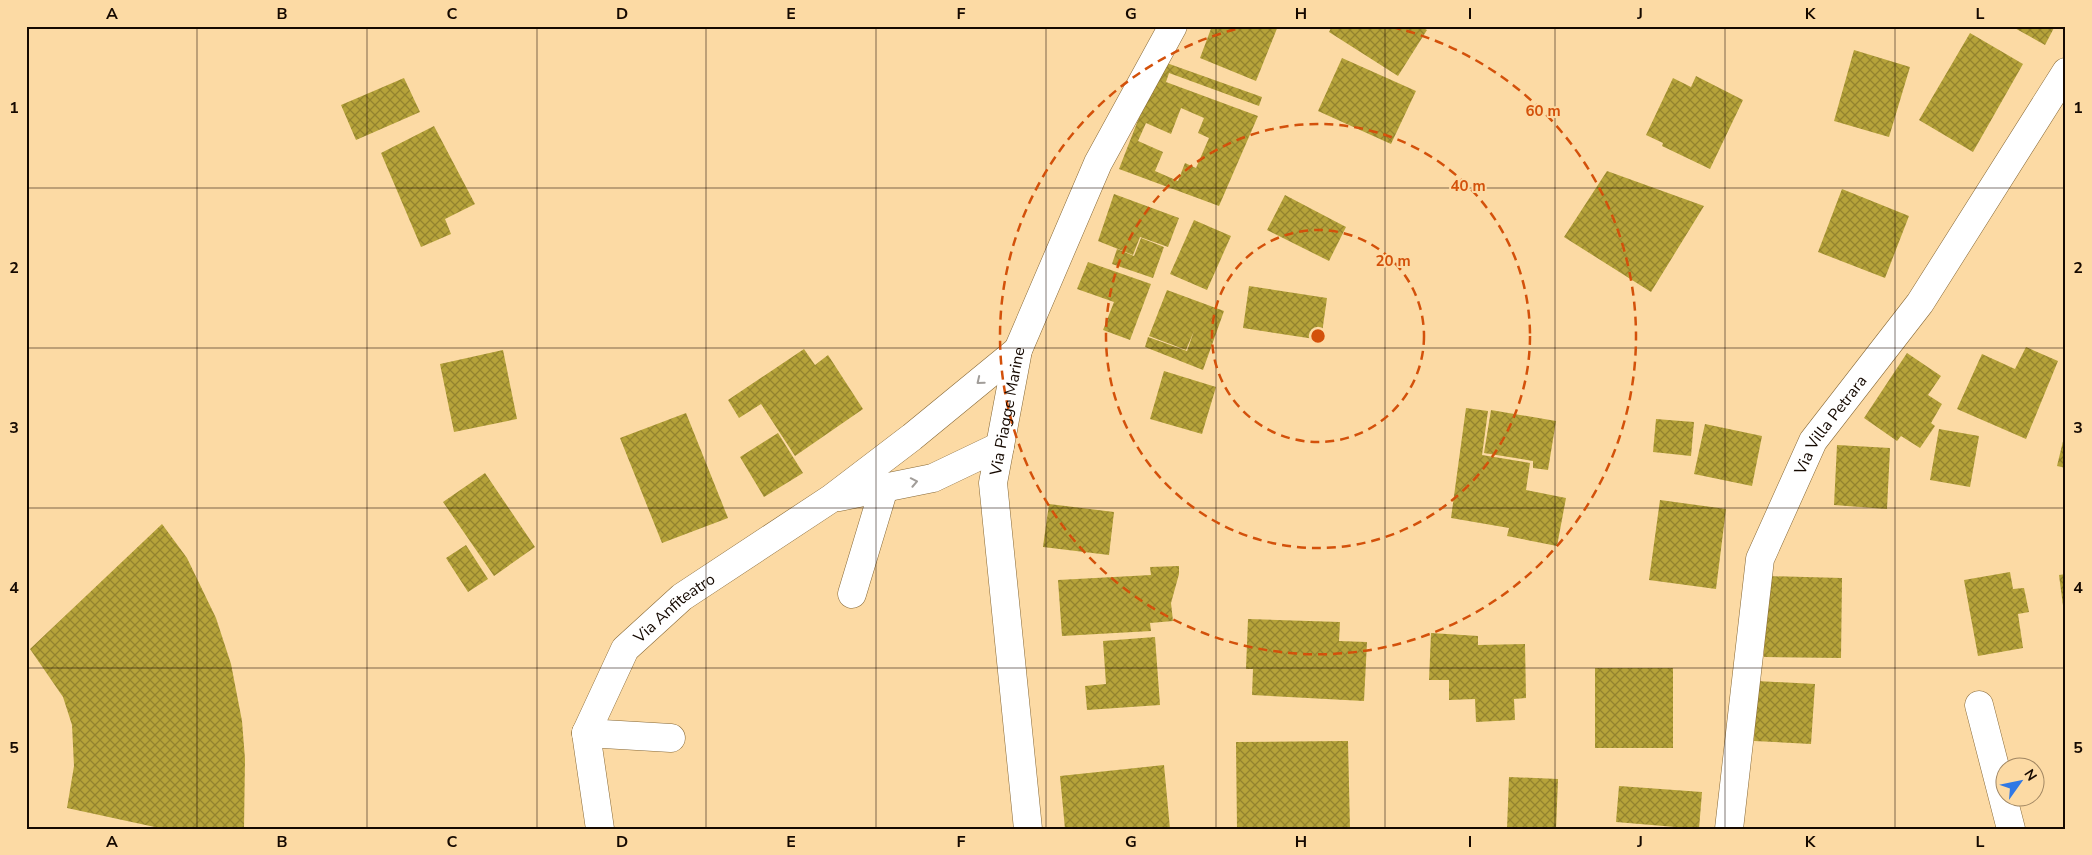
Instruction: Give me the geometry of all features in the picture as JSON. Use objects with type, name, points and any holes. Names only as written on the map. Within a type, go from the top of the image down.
[{"type":"street","name":"Via Piagge Marine","points":[[1028,829],[1023,802],[993,483],[1018,350],[1098,163],[1173,26]]},
{"type":"street","name":"Via Villa Petrara","points":[[1728,829],[1760,559],[1813,441],[1920,303],[2066,72]]},
{"type":"street","name":"Via Anfiteatro","points":[[586,734],[625,649],[682,597],[832,498],[912,437],[1018,350]]},
{"type":"street","name":"Via Anfiteatro","points":[[832,498],[933,478],[1000,446]]},
{"type":"street","points":[[852,594],[884,488]]},
{"type":"street","points":[[1979,705],[2011,829]]},
{"type":"street","points":[[600,829],[586,734],[671,738]]},
{"type":"building","points":[[1212,26],[1278,26],[1256,81],[1200,58]]},
{"type":"building","points":[[1332,26],[1420,26],[1427,30],[1398,76],[1329,32]]},
{"type":"building","points":[[2011,26],[2055,26],[2045,45]]},
{"type":"building","points":[[1970,33],[2023,64],[1973,152],[1919,120]]},
{"type":"building","points":[[1854,50],[1910,67],[1889,137],[1834,121]]},
{"type":"building","points":[[1342,58],[1416,91],[1391,144],[1318,111]]},
{"type":"building","points":[[1161,61],[1262,97],[1259,106],[1169,73],[1166,82],[1258,116],[1219,206],[1119,169]],"holes":[[[1181,108],[1204,118],[1198,133],[1209,138],[1196,168],[1185,163],[1178,181],[1155,171],[1163,152],[1138,141],[1146,123],[1171,134]]]},
{"type":"building","points":[[1696,76],[1743,100],[1710,169],[1662,146],[1663,143],[1646,135],[1673,78],[1691,87]]},
{"type":"building","points":[[404,78],[420,112],[356,140],[341,105]]},
{"type":"building","points":[[434,126],[475,204],[445,219],[451,234],[421,247],[381,153]]},
{"type":"building","points":[[1607,171],[1704,206],[1651,292],[1564,237]]},
{"type":"building","points":[[1842,189],[1909,216],[1885,278],[1818,252]]},
{"type":"building","points":[[1114,194],[1179,218],[1168,247],[1140,237],[1133,255],[1098,241]]},
{"type":"building","points":[[1285,195],[1346,227],[1329,261],[1267,230]]},
{"type":"building","points":[[1194,220],[1231,236],[1207,290],[1170,274]]},
{"type":"building","points":[[1141,238],[1164,247],[1153,278],[1112,264],[1117,249],[1134,256]]},
{"type":"building","points":[[1088,262],[1151,284],[1130,340],[1103,330],[1114,302],[1077,289]]},
{"type":"building","points":[[1249,286],[1327,298],[1321,340],[1243,328]]},
{"type":"building","points":[[1167,290],[1224,311],[1203,370],[1145,347],[1148,337],[1187,351],[1194,331],[1186,350],[1149,336]]},
{"type":"building","points":[[2026,347],[2058,361],[2026,439],[1957,409],[1982,354],[2015,369]]},
{"type":"building","points":[[804,349],[815,365],[828,355],[863,409],[795,456],[761,404],[739,418],[728,400]]},
{"type":"building","points":[[503,350],[517,419],[454,432],[440,364]]},
{"type":"building","points":[[1907,353],[1941,376],[1928,395],[1942,404],[1931,423],[1935,426],[1920,448],[1901,436],[1897,441],[1864,418]]},
{"type":"building","points":[[1164,371],[1216,387],[1202,434],[1150,419]]},
{"type":"building","points":[[1466,408],[1488,411],[1482,455],[1530,463],[1526,490],[1566,498],[1557,546],[1507,536],[1509,528],[1451,518]]},
{"type":"building","points":[[1491,410],[1556,421],[1548,470],[1533,468],[1533,461],[1484,453]]},
{"type":"building","points":[[686,413],[728,518],[662,543],[620,438]]},
{"type":"building","points":[[1656,419],[1694,422],[1691,456],[1653,452]]},
{"type":"building","points":[[1705,424],[1762,436],[1752,486],[1694,474]]},
{"type":"building","points":[[1939,429],[1979,436],[1970,487],[1930,480]]},
{"type":"building","points":[[778,433],[803,473],[764,497],[740,457]]},
{"type":"building","points":[[2066,433],[2066,468],[2057,466]]},
{"type":"building","points":[[1837,445],[1890,448],[1887,509],[1834,505]]},
{"type":"building","points":[[485,473],[535,547],[494,576],[443,502]]},
{"type":"building","points":[[1660,500],[1726,509],[1716,589],[1649,580]]},
{"type":"building","points":[[1049,504],[1114,512],[1109,555],[1043,547]]},
{"type":"building","points":[[162,524],[187,558],[216,618],[231,664],[242,721],[245,759],[244,829],[164,829],[67,808],[74,766],[72,725],[63,697],[30,649]]},
{"type":"building","points":[[466,545],[488,579],[468,592],[446,558]]},
{"type":"building","points":[[1179,566],[1179,574],[1171,603],[1173,621],[1150,623],[1151,631],[1062,636],[1058,580],[1151,575],[1150,567]]},
{"type":"building","points":[[2010,572],[2013,589],[2024,588],[2029,612],[2018,614],[2023,648],[1978,656],[1964,580]]},
{"type":"building","points":[[2066,574],[2066,621],[2065,621],[2059,575]]},
{"type":"building","points":[[1765,576],[1842,578],[1841,658],[1764,657]]},
{"type":"building","points":[[1248,619],[1340,622],[1339,641],[1367,642],[1364,701],[1252,695],[1253,669],[1246,669]]},
{"type":"building","points":[[1431,633],[1478,636],[1478,645],[1525,644],[1526,698],[1514,699],[1515,720],[1476,722],[1475,699],[1449,700],[1449,680],[1429,680]]},
{"type":"building","points":[[1155,637],[1160,705],[1087,710],[1085,686],[1106,684],[1103,641]]},
{"type":"building","points":[[1595,668],[1673,668],[1673,748],[1595,748]]},
{"type":"building","points":[[1757,681],[1815,684],[1811,744],[1754,741]]},
{"type":"building","points":[[1348,741],[1350,829],[1237,829],[1236,742]]},
{"type":"building","points":[[1164,765],[1170,829],[1065,829],[1060,776]]},
{"type":"building","points":[[1509,777],[1558,779],[1556,829],[1507,829]]},
{"type":"building","points":[[1619,786],[1702,792],[1699,829],[1616,822]]}]
